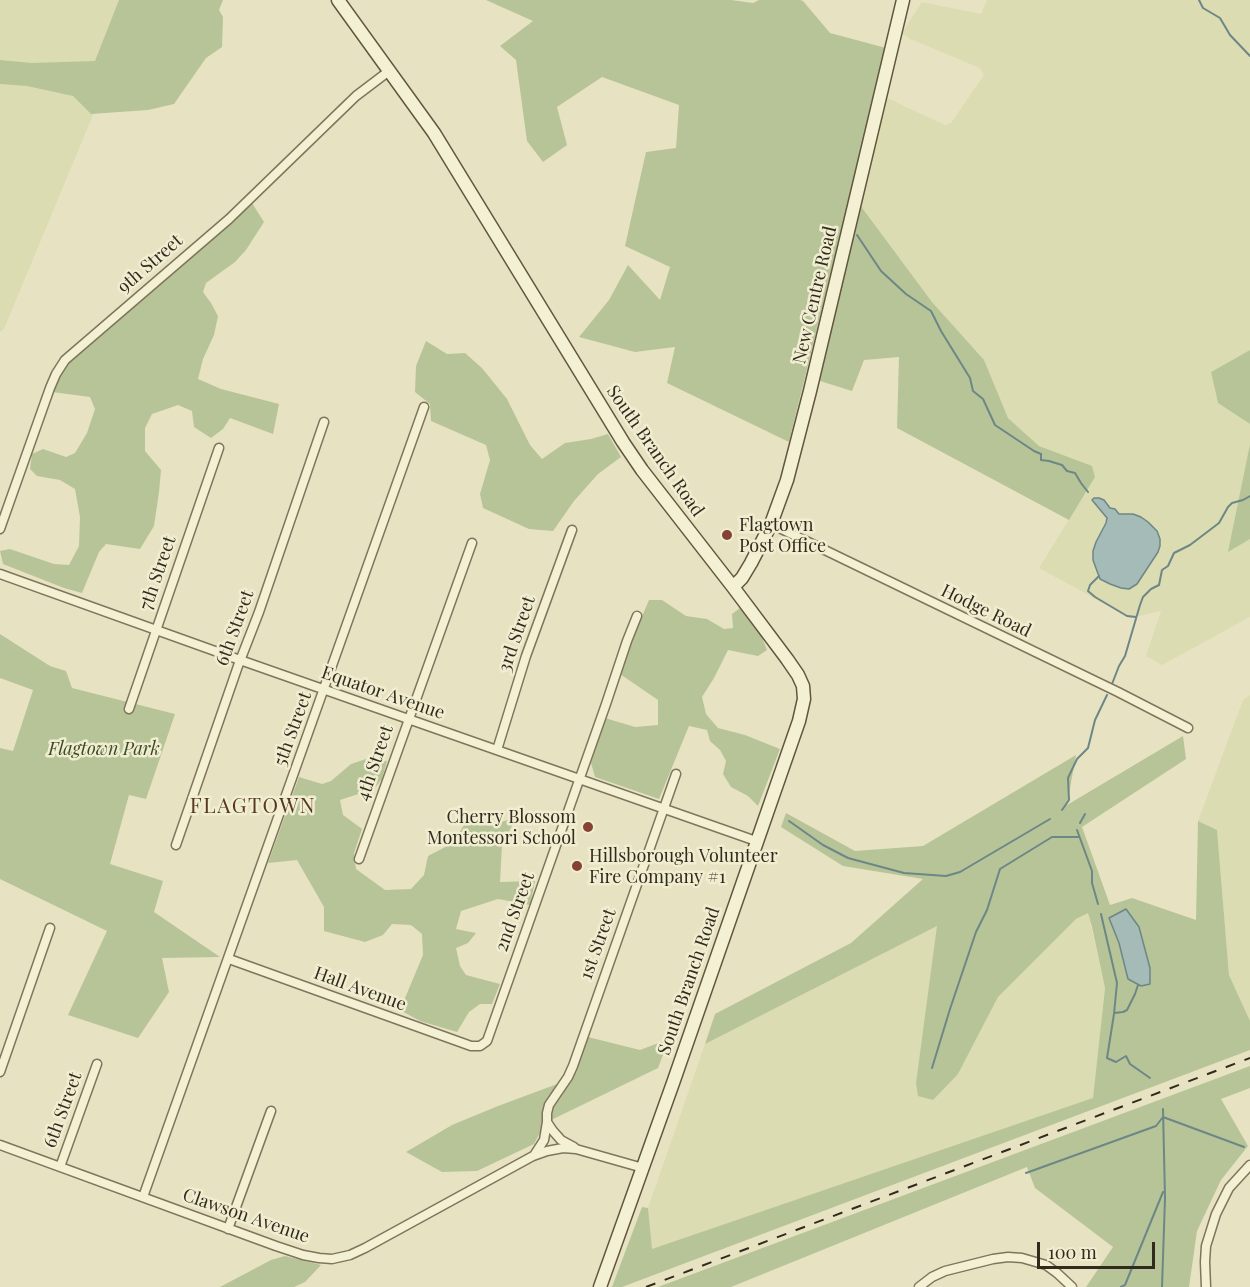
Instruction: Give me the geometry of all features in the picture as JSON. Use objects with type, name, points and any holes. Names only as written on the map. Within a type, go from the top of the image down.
[{"type":"street","name":"South Branch Road","points":[[338,0],[434,134],[623,442],[787,659],[801,680],[804,691],[799,721],[602,1283]]},
{"type":"street","name":"New Centre Road","points":[[734,587],[751,563],[771,524],[787,480],[903,0]]},
{"type":"street","name":"9th Street","points":[[0,529],[50,388],[65,360],[229,219],[356,96],[390,71]]},
{"type":"street","name":"5th Street","points":[[143,1197],[424,407]]},
{"type":"street","name":"6th Street","points":[[176,845],[324,422]]},
{"type":"street","name":"7th Street","points":[[129,709],[219,448]]},
{"type":"street","name":"Hodge Road","points":[[771,524],[1188,728]]},
{"type":"street","name":"3rd Street","points":[[497,750],[526,656],[572,530]]},
{"type":"street","name":"4th Street","points":[[359,859],[472,543]]},
{"type":"street","name":"Equator Avenue","points":[[0,574],[756,841]]},
{"type":"street","name":"2nd Street","points":[[480,1046],[487,1041],[637,616]]},
{"type":"street","name":"1st Street","points":[[533,1156],[544,1140],[549,1105],[573,1066],[676,774]]},
{"type":"street","points":[[0,1072],[50,928]]},
{"type":"street","name":"Hall Avenue","points":[[228,959],[471,1046],[480,1046]]},
{"type":"street","name":"6th Street","points":[[60,1167],[97,1064]]},
{"type":"street","points":[[228,1229],[271,1111]]},
{"type":"street","points":[[547,1122],[561,1140],[576,1149]]},
{"type":"street","name":"Clawson Avenue","points":[[0,1145],[228,1229],[303,1255],[319,1258],[350,1255],[533,1156],[555,1149],[576,1149],[643,1168]]},
{"type":"street","points":[[1206,1287],[1204,1262],[1206,1246],[1216,1214],[1229,1188],[1250,1165]]},
{"type":"street","points":[[919,1287],[945,1271],[1008,1257],[1022,1258],[1046,1266],[1072,1287]]},
{"type":"green space","points":[[0,0],[129,0],[95,110],[4,329],[0,332]]},
{"type":"green space","points":[[119,0],[223,0],[219,10],[223,17],[222,47],[206,58],[174,104],[148,110],[91,114],[73,96],[27,86],[0,84],[0,60],[32,63],[95,61]]},
{"type":"green space","points":[[486,0],[731,0],[753,3],[759,0],[800,0],[830,33],[886,48],[789,442],[667,383],[675,347],[635,352],[579,337],[609,300],[628,265],[660,300],[670,267],[625,246],[646,152],[676,148],[679,105],[602,77],[557,107],[567,145],[543,162],[527,141],[516,60],[500,46],[533,21]]},
{"type":"green space","points":[[987,0],[1250,0],[1250,350],[1211,372],[1218,403],[1250,424],[1250,444],[1229,551],[1250,539],[1250,617],[1162,665],[1146,656],[1161,611],[1130,618],[1039,568],[1095,477],[1092,467],[1039,446],[1008,418],[983,360],[932,302],[860,205],[885,97],[945,125],[951,123],[984,75],[980,68],[910,39],[902,33],[922,2],[981,14]]},
{"type":"green space","points":[[252,203],[264,222],[246,250],[235,262],[206,283],[203,292],[218,316],[214,335],[203,359],[198,379],[221,389],[279,404],[273,434],[230,418],[223,429],[211,438],[194,427],[192,411],[178,405],[152,414],[145,428],[145,451],[161,470],[154,526],[140,549],[106,544],[99,552],[82,593],[3,564],[0,551],[10,549],[54,564],[69,565],[79,546],[80,517],[75,489],[60,480],[37,476],[30,469],[32,454],[43,449],[66,457],[75,453],[87,433],[95,409],[90,397],[52,392],[59,374],[70,360]]},
{"type":"green space","points":[[860,205],[932,302],[984,360],[1008,418],[1039,446],[1092,466],[1095,477],[1069,520],[897,428],[899,357],[864,360],[852,391],[820,381]]},
{"type":"green space","points":[[426,341],[447,354],[465,353],[482,368],[507,399],[530,445],[542,459],[565,443],[608,434],[621,457],[598,474],[574,501],[553,531],[529,529],[483,508],[480,494],[490,460],[486,445],[431,421],[430,404],[415,392],[416,366]]},
{"type":"green space","points":[[1250,350],[1250,424],[1218,403],[1211,372]]},
{"type":"green space","points":[[1250,444],[1250,539],[1228,552]]},
{"type":"green space","points":[[649,600],[662,600],[686,616],[707,619],[724,629],[733,628],[732,614],[740,608],[761,635],[767,650],[758,656],[728,650],[702,697],[706,714],[718,728],[745,735],[780,749],[758,806],[748,796],[731,787],[723,774],[726,761],[720,750],[710,741],[707,730],[689,726],[659,799],[595,777],[591,763],[605,718],[635,727],[658,725],[658,700],[620,674]]},
{"type":"green space","name":"Flagtown Park","points":[[0,634],[50,666],[66,671],[72,688],[175,714],[146,799],[129,795],[110,864],[163,881],[154,912],[220,957],[162,958],[169,992],[138,1038],[68,1015],[107,931],[0,879],[0,748],[13,751],[33,690],[0,678]]},
{"type":"green space","points":[[1250,695],[1250,1021],[1229,975],[1217,830],[1198,821],[1243,700]]},
{"type":"green space","points":[[1183,736],[1186,759],[1082,827],[1110,905],[1132,898],[1196,920],[1198,821],[1217,830],[1229,975],[1250,1021],[1250,1050],[622,1287],[612,1287],[642,1207],[648,1208],[652,1249],[1093,1098],[1105,988],[1088,913],[1076,919],[998,997],[958,1074],[933,1100],[918,1096],[916,1083],[937,926],[705,1044],[715,1014],[851,943],[923,879],[843,866],[781,827],[786,813],[855,851],[923,846],[1076,755],[1067,805]]},
{"type":"green space","points":[[366,759],[387,761],[382,779],[374,789],[340,800],[343,815],[362,829],[354,853],[356,869],[385,890],[411,889],[424,875],[428,856],[453,843],[464,825],[475,818],[496,823],[516,818],[502,845],[500,882],[535,881],[530,905],[498,899],[461,911],[456,929],[476,933],[468,943],[456,948],[460,966],[466,975],[500,984],[492,1004],[480,1004],[469,1012],[457,1032],[420,1021],[400,1010],[423,955],[422,934],[411,925],[392,924],[383,935],[365,942],[324,931],[324,907],[297,860],[268,863],[299,777],[322,784],[331,781],[351,764]]},
{"type":"green space","points":[[1088,913],[1105,988],[1093,1099],[651,1250],[648,1208],[705,1044],[938,925],[916,1083],[958,1074],[998,997],[1076,919]]},
{"type":"green space","points":[[584,1036],[640,1050],[669,1039],[658,1068],[545,1123],[534,1144],[477,1171],[442,1172],[406,1152],[452,1125],[568,1080]]},
{"type":"green space","points":[[1250,1066],[1250,1088],[1221,1099],[1248,1146],[1221,1180],[1197,1231],[1189,1287],[1086,1287],[1113,1247],[1035,1188],[1027,1167],[731,1287],[658,1287]]},
{"type":"green space","points":[[285,1256],[321,1265],[305,1282],[294,1287],[220,1287],[271,1260]]},
{"type":"water","points":[[1094,498],[1104,500],[1119,514],[1133,514],[1141,517],[1157,531],[1160,539],[1158,552],[1137,584],[1129,589],[1100,579],[1093,560],[1093,551],[1107,518],[1092,500]]},
{"type":"water","points":[[1126,909],[1139,927],[1150,968],[1150,984],[1141,986],[1128,979],[1119,943],[1109,918]]},
{"type":"waterway","points":[[1199,0],[1203,8],[1220,18],[1230,35],[1250,56]]},
{"type":"waterway","points":[[857,235],[881,271],[906,294],[931,311],[970,378],[973,391],[983,399],[995,425],[1041,454],[1041,460],[1062,465],[1067,471],[1075,473],[1088,492]]},
{"type":"waterway","points":[[1112,684],[1125,656],[1143,597],[1159,585],[1162,570],[1168,566],[1174,553],[1190,545],[1219,523],[1232,503],[1250,496]]},
{"type":"waterway","points":[[1099,576],[1090,585],[1088,591],[1127,616],[1136,617]]},
{"type":"waterway","points":[[1062,810],[1069,800],[1068,778],[1077,759],[1088,748],[1095,720],[1107,695]]},
{"type":"waterway","points":[[1080,823],[1085,814]]},
{"type":"waterway","points":[[789,821],[823,845],[848,858],[904,873],[946,876],[960,872],[1050,819]]},
{"type":"waterway","points":[[1077,830],[1092,871],[1092,883],[1098,904]]},
{"type":"waterway","points":[[932,1068],[976,932],[987,910],[1000,869],[1052,837],[1079,837]]},
{"type":"waterway","points":[[1101,914],[1117,983],[1107,1058],[1116,1062],[1126,1056],[1130,1064],[1150,1078]]},
{"type":"waterway","points":[[1114,1013],[1127,1010],[1138,985]]},
{"type":"waterway","points":[[1162,1287],[1165,1198],[1163,1109]]},
{"type":"waterway","points":[[1026,1173],[1156,1126],[1163,1117],[1244,1147]]},
{"type":"waterway","points":[[1121,1287],[1125,1285],[1163,1192]]},
{"type":"railway","points":[[646,1287],[1250,1058]]},
{"type":"place","name":"Flagtown Post Office","points":[[727,535]]},
{"type":"place","name":"Cherry Blossom Montessori School","points":[[588,827]]},
{"type":"place","name":"Hillsborough Volunteer Fire Company #1","points":[[577,866]]},
{"type":"district","name":"FLAGTOWN","points":[[253,806]]}]
